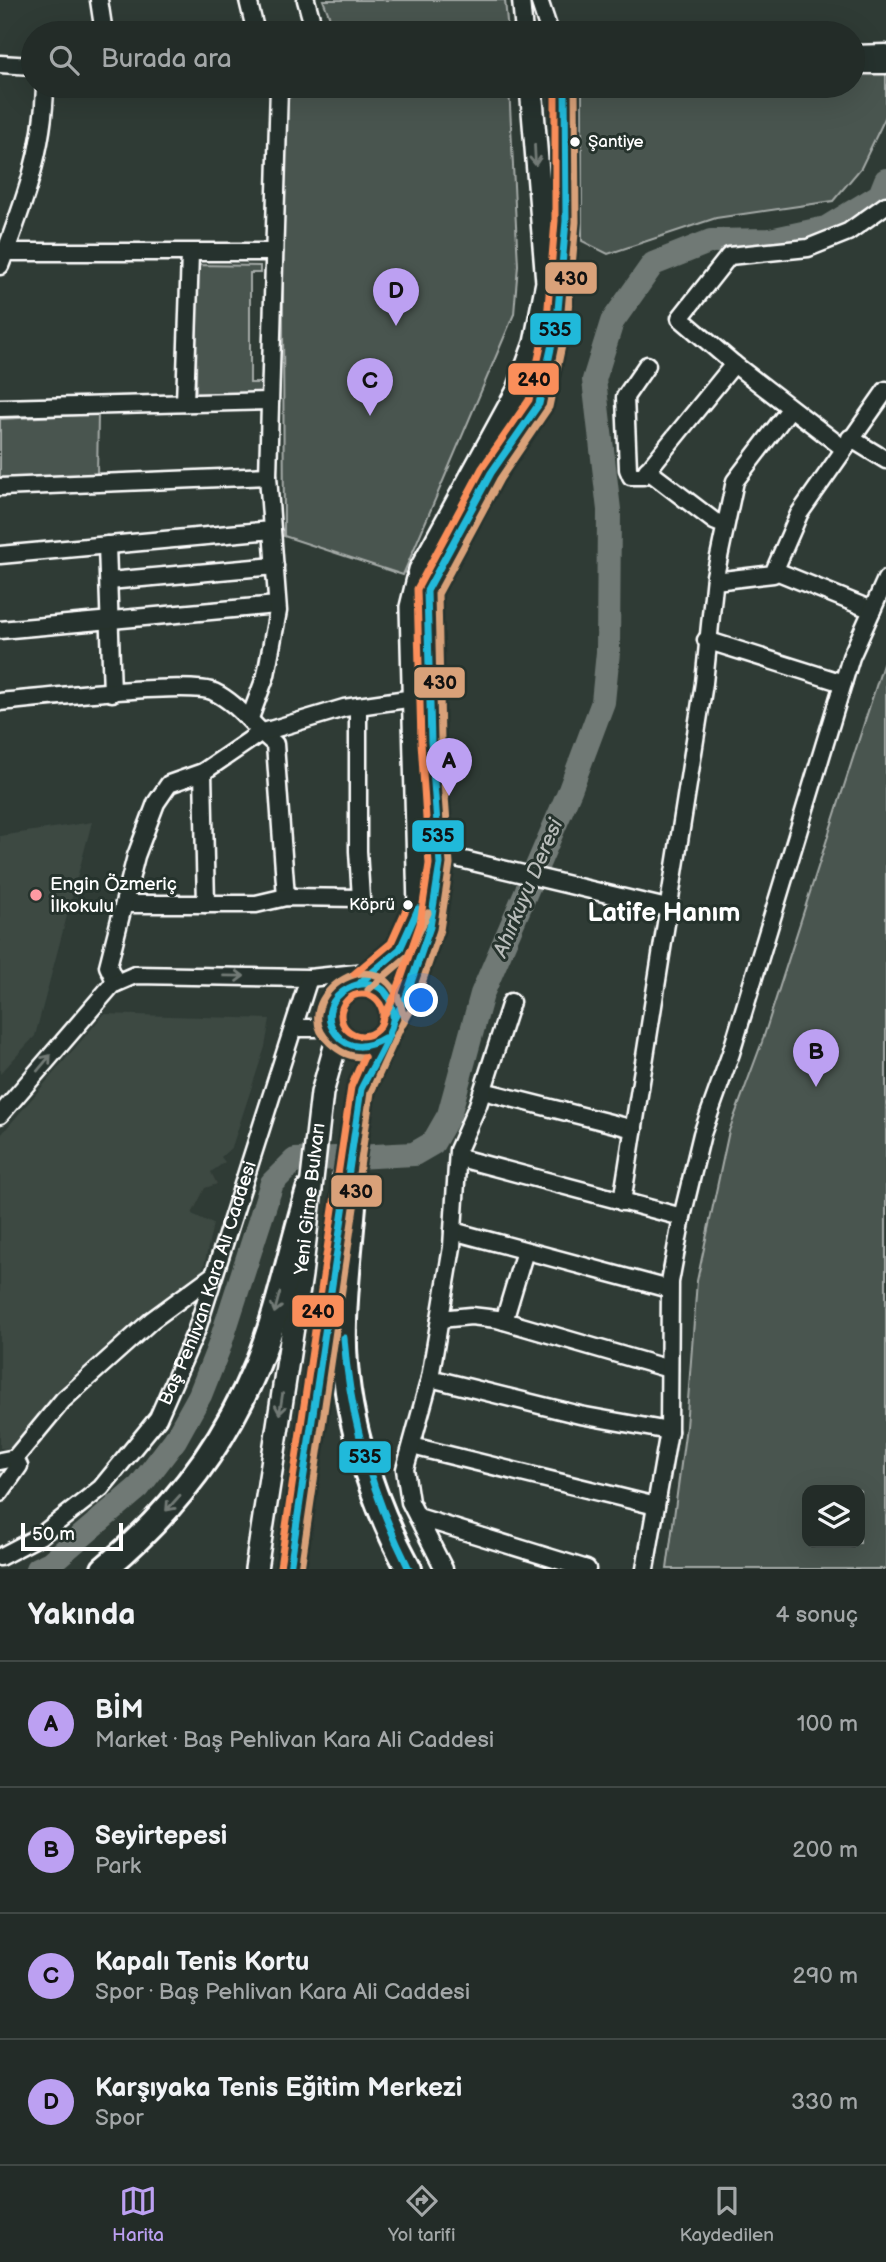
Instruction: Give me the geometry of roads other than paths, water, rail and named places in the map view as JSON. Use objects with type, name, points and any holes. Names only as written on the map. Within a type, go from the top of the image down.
[{"type":"highway","points":[[346,1177],[354,1193],[344,1323],[346,1373],[355,1427],[375,1497],[409,1569]]},
{"type":"highway","points":[[104,1569],[141,1538],[184,1491],[234,1417],[258,1363],[275,1313],[310,1181]]},
{"type":"main road","points":[[532,98],[547,282],[535,343],[518,390],[420,570],[411,607],[419,907],[400,948],[346,986],[333,1000],[330,1009],[335,1032],[346,1043],[366,1047],[384,1038],[406,997],[430,927],[439,854],[431,742],[427,591],[491,473],[539,404],[557,321],[566,221],[565,98]]},
{"type":"main road","points":[[358,978],[390,997],[394,1019]]},
{"type":"main road","name":"Yeni Girne Bulvarı","points":[[256,1569],[301,1275],[322,1093],[335,1032]]},
{"type":"main road","name":"Yeni Girne Bulvarı","points":[[290,1569],[359,1097],[384,1038]]},
{"type":"street","points":[[99,0],[102,21]]},
{"type":"street","points":[[248,0],[253,21]]},
{"type":"street","points":[[306,0],[312,21]]},
{"type":"street","points":[[521,0],[523,21]]},
{"type":"street","points":[[539,0],[546,21]]},
{"type":"street","points":[[865,54],[886,53]]},
{"type":"street","points":[[0,64],[21,65]]},
{"type":"street","points":[[865,65],[886,65]]},
{"type":"street","points":[[44,98],[41,144],[3,259],[274,252]]},
{"type":"street","points":[[250,718],[266,675],[277,605],[268,476],[279,98]]},
{"type":"street","points":[[886,205],[848,232],[808,248],[729,256],[680,318],[790,409],[846,443],[886,460]]},
{"type":"street","points":[[185,403],[190,254]]},
{"type":"street","points":[[646,365],[627,390],[624,408],[629,473],[637,478],[647,470],[734,364]]},
{"type":"street","points":[[715,581],[765,578],[776,571],[799,514],[846,443],[886,390]]},
{"type":"street","points":[[0,408],[270,401]]},
{"type":"street","points":[[622,1202],[704,683],[706,640],[724,525],[735,481],[790,409]]},
{"type":"street","points":[[647,470],[714,521],[724,525]]},
{"type":"street","points":[[0,487],[268,476]]},
{"type":"street","points":[[0,555],[272,530]]},
{"type":"street","points":[[107,545],[112,693]]},
{"type":"street","points":[[108,581],[275,566]]},
{"type":"street","points":[[776,571],[872,610]]},
{"type":"street","points":[[645,1569],[669,1431],[669,1289],[681,1217],[702,1134],[731,1053],[843,683],[886,579]]},
{"type":"street","points":[[0,630],[277,605]]},
{"type":"street","points":[[706,640],[843,683]]},
{"type":"street","points":[[0,702],[204,688],[218,693],[250,718],[260,733],[275,744],[286,897]]},
{"type":"street","points":[[116,983],[108,966],[136,856],[156,803],[169,784],[204,772],[260,733],[358,706],[414,698]]},
{"type":"street","points":[[124,904],[256,904],[286,897],[361,898],[358,851],[358,706]]},
{"type":"street","points":[[204,772],[206,904]]},
{"type":"street","points":[[439,854],[667,908]]},
{"type":"street","points":[[0,1115],[116,983],[135,975],[358,978]]},
{"type":"street","name":"Baş Pehlivan Kara Ali Caddesi","points":[[0,1557],[40,1536],[101,1488],[158,1418],[197,1328],[309,978]]},
{"type":"street","points":[[444,1569],[418,1517],[405,1483],[405,1469],[430,1378],[440,1319],[453,1231],[460,1158],[458,1150],[483,1091],[510,1002]]},
{"type":"street","points":[[294,1028],[335,1032]]},
{"type":"street","points":[[483,1091],[634,1129]]},
{"type":"street","points":[[460,1158],[681,1217]]},
{"type":"street","points":[[453,1231],[669,1289]]},
{"type":"street","points":[[504,1321],[525,1251]]},
{"type":"street","points":[[0,1493],[19,1466],[8,1460],[63,1400],[152,1320],[212,1276]]},
{"type":"street","points":[[440,1319],[471,1317],[504,1321],[669,1369]]},
{"type":"street","points":[[430,1378],[580,1415],[669,1431]]},
{"type":"street","points":[[412,1446],[656,1506]]},
{"type":"street","points":[[418,1517],[587,1569]]},
{"type":"waterway","name":"Ahırkuyu Deresi","points":[[37,1569],[50,1563],[139,1487],[175,1440],[200,1395],[219,1347],[272,1183],[295,1160],[414,1154],[433,1143],[449,1115],[482,994],[570,790],[603,702],[608,652],[609,510],[594,380],[612,322],[653,264],[711,241],[770,240],[826,228],[880,195],[886,180]]},
{"type":"place","name":"Şantiye","points":[[575,142]]},
{"type":"place","name":"Karşıyaka Tenis Eğitim Merkezi","points":[[396,326]]},
{"type":"place","name":"Kapalı Tenis Kortu","points":[[370,416]]},
{"type":"place","name":"BİM","points":[[449,796]]},
{"type":"place","name":"Engin Özmeriç İlkokulu","points":[[36,895]]},
{"type":"place","name":"Köprü","points":[[408,905]]},
{"type":"place","name":"Seyirtepesi","points":[[816,1087]]},
{"type":"district","name":"Latife Hanım","points":[[664,913]]}]
